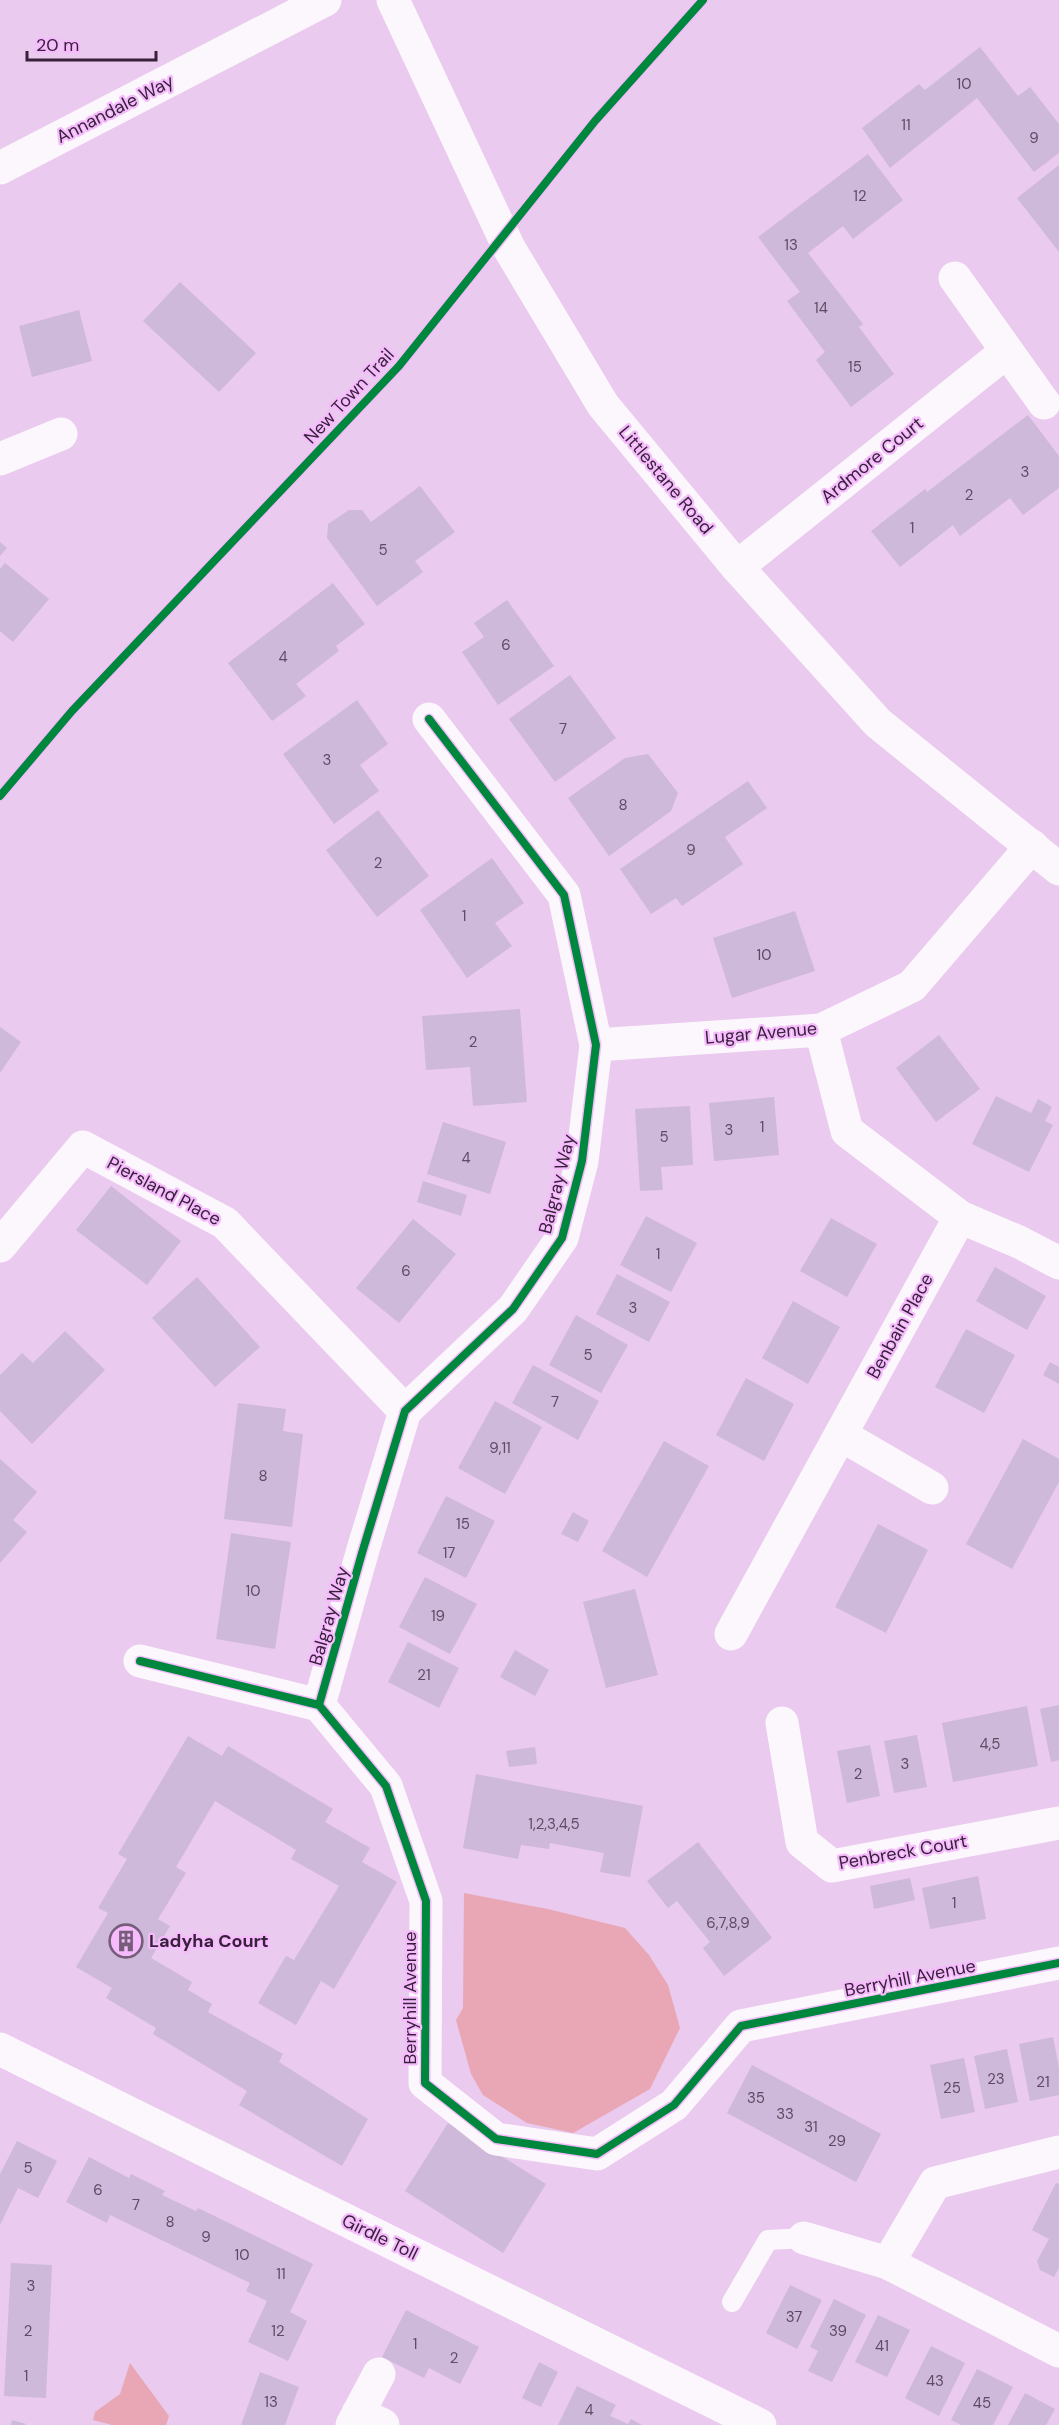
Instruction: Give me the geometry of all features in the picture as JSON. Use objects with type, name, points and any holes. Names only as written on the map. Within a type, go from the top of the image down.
[{"type":"street","name":"Annandale Way","points":[[0,168],[325,0]]},
{"type":"street","name":"Littlestane Road","points":[[393,0],[509,248],[603,405],[737,567],[878,723],[1059,868]]},
{"type":"street","points":[[955,278],[1044,403]]},
{"type":"street","name":"Ardmore Court","points":[[737,567],[1006,352]]},
{"type":"street","points":[[0,459],[61,434]]},
{"type":"street","name":"Balgray Way","points":[[319,1705],[405,1411],[513,1309],[562,1238],[582,1161],[596,1045],[564,895],[429,719]]},
{"type":"street","name":"Lugar Avenue","points":[[596,1045],[821,1030],[912,986],[1032,846]]},
{"type":"street","points":[[821,1030],[847,1131],[960,1217],[1019,1242],[1059,1263]]},
{"type":"street","name":"Piersland Place","points":[[0,1246],[83,1147],[225,1223],[405,1411]]},
{"type":"street","name":"Benbain Place","points":[[731,1634],[960,1217]]},
{"type":"street","points":[[841,1435],[932,1488]]},
{"type":"street","points":[[140,1661],[319,1705]]},
{"type":"street","name":"Berryhill Avenue","points":[[319,1705],[386,1785],[426,1901],[425,2083],[496,2139],[597,2154],[674,2105],[741,2026],[1059,1963]]},
{"type":"street","name":"Penbreck Court","points":[[782,1723],[801,1842],[832,1866],[1059,1823]]},
{"type":"street","name":"Girdle Toll","points":[[0,2049],[760,2425]]},
{"type":"street","points":[[888,2263],[935,2183],[1059,2152]]},
{"type":"street","points":[[804,2238],[888,2263],[1059,2351]]},
{"type":"street","points":[[364,2421],[379,2374]]},
{"type":"lane","points":[[732,2302],[768,2240],[804,2238]]},
{"type":"shaded area","points":[[464,1893],[548,1909],[625,1928],[649,1955],[668,1985],[680,2028],[650,2089],[573,2133],[527,2123],[483,2095],[471,2074],[456,2020],[463,2008]]},
{"type":"shaded area","points":[[130,2363],[169,2416],[166,2425],[112,2425],[93,2420],[95,2412],[120,2394]]},
{"type":"building","points":[[980,47],[1018,96],[1030,87],[1059,124],[1059,153],[1034,172],[977,98],[890,168],[862,128],[919,84],[925,90]]},
{"type":"building","points":[[868,154],[903,200],[853,239],[843,226],[808,253],[863,324],[859,327],[894,374],[851,407],[816,360],[825,352],[787,301],[800,292],[758,237]]},
{"type":"building","points":[[1059,165],[1059,252],[1017,198]]},
{"type":"building","points":[[180,282],[256,353],[219,392],[143,321]]},
{"type":"building","points":[[79,310],[92,361],[32,377],[19,326]]},
{"type":"building","points":[[1028,415],[1059,456],[1059,488],[1023,515],[1010,498],[960,536],[953,525],[900,567],[871,531],[925,489],[927,492]]},
{"type":"building","points":[[420,486],[455,532],[415,561],[423,572],[377,606],[327,538],[328,524],[349,510],[362,510],[371,522]]},
{"type":"building","points":[[0,542],[7,548],[0,556]]},
{"type":"building","points":[[5,563],[49,599],[13,642],[0,631],[0,569]]},
{"type":"building","points":[[333,583],[365,624],[336,646],[339,651],[296,684],[306,696],[272,721],[228,663]]},
{"type":"building","points":[[507,600],[554,666],[498,705],[462,652],[484,637],[474,623]]},
{"type":"building","points":[[570,675],[616,738],[555,782],[509,719]]},
{"type":"building","points":[[357,700],[388,744],[360,765],[379,791],[334,824],[283,754]]},
{"type":"building","points":[[648,754],[678,793],[671,811],[609,856],[568,798],[625,758]]},
{"type":"building","points":[[748,781],[767,808],[725,837],[743,864],[682,906],[676,898],[651,914],[620,869]]},
{"type":"building","points":[[378,810],[429,876],[377,917],[326,850]]},
{"type":"building","points":[[492,858],[524,903],[495,923],[512,946],[467,978],[420,910]]},
{"type":"building","points":[[795,911],[815,971],[732,998],[713,938]]},
{"type":"building","points":[[520,1009],[527,1102],[473,1106],[470,1067],[426,1070],[422,1016]]},
{"type":"building","points":[[0,1027],[21,1042],[0,1073]]},
{"type":"building","points":[[939,1035],[980,1089],[936,1122],[896,1068]]},
{"type":"building","points":[[996,1096],[1031,1113],[1038,1099],[1052,1107],[1045,1121],[1053,1125],[1029,1172],[972,1144]]},
{"type":"building","points":[[774,1097],[779,1155],[714,1161],[709,1103]]},
{"type":"building","points":[[690,1106],[693,1165],[661,1167],[663,1190],[640,1191],[635,1109]]},
{"type":"building","points":[[443,1122],[506,1142],[490,1194],[427,1174]]},
{"type":"building","points":[[423,1181],[467,1195],[461,1216],[417,1202]]},
{"type":"building","points":[[111,1186],[181,1241],[147,1285],[76,1230]]},
{"type":"building","points":[[646,1216],[697,1243],[671,1292],[620,1265]]},
{"type":"building","points":[[831,1218],[877,1244],[847,1297],[800,1271]]},
{"type":"building","points":[[413,1219],[456,1254],[399,1323],[356,1288]]},
{"type":"building","points":[[995,1267],[1046,1296],[1027,1330],[976,1301]]},
{"type":"building","points":[[617,1274],[670,1302],[649,1342],[596,1314]]},
{"type":"building","points":[[197,1277],[260,1347],[215,1387],[152,1318]]},
{"type":"building","points":[[793,1301],[840,1327],[808,1384],[762,1358]]},
{"type":"building","points":[[576,1315],[628,1345],[601,1393],[549,1365]]},
{"type":"building","points":[[966,1329],[1015,1355],[984,1413],[935,1387]]},
{"type":"building","points":[[65,1331],[105,1370],[32,1444],[0,1411],[0,1375],[22,1353],[33,1363]]},
{"type":"building","points":[[1050,1362],[1059,1367],[1059,1384],[1043,1375]]},
{"type":"building","points":[[533,1365],[599,1401],[578,1440],[512,1403]]},
{"type":"building","points":[[746,1378],[794,1404],[764,1461],[716,1435]]},
{"type":"building","points":[[495,1401],[542,1427],[505,1494],[458,1468]]},
{"type":"building","points":[[238,1403],[286,1409],[283,1431],[303,1434],[292,1527],[224,1519]]},
{"type":"building","points":[[1023,1439],[1059,1459],[1059,1482],[1012,1569],[966,1544]]},
{"type":"building","points":[[664,1441],[709,1466],[647,1577],[602,1551]]},
{"type":"building","points":[[0,1459],[37,1492],[13,1520],[27,1532],[0,1563]]},
{"type":"building","points":[[446,1496],[495,1521],[466,1578],[417,1553]]},
{"type":"building","points":[[573,1512],[589,1521],[578,1542],[561,1534]]},
{"type":"building","points":[[878,1524],[928,1550],[886,1633],[835,1607]]},
{"type":"building","points":[[231,1533],[291,1542],[275,1649],[216,1639]]},
{"type":"building","points":[[425,1577],[477,1604],[450,1654],[399,1627]]},
{"type":"building","points":[[635,1589],[658,1675],[606,1688],[583,1602]]},
{"type":"building","points":[[408,1642],[459,1668],[439,1708],[388,1682]]},
{"type":"building","points":[[515,1650],[549,1670],[535,1696],[500,1677]]},
{"type":"building","points":[[1059,1705],[1059,1760],[1051,1762],[1040,1709]]},
{"type":"building","points":[[1027,1706],[1038,1766],[953,1782],[942,1723]]},
{"type":"building","points":[[917,1735],[927,1787],[894,1793],[884,1741]]},
{"type":"building","name":"Ladyha Court","points":[[188,1736],[222,1756],[228,1746],[333,1809],[325,1822],[370,1848],[362,1862],[397,1882],[334,1989],[321,1981],[296,2025],[258,2003],[286,1956],[294,1960],[339,1886],[291,1859],[296,1850],[215,1801],[176,1867],[186,1873],[158,1919],[170,1926],[151,1958],[192,1982],[188,1990],[212,2004],[208,2012],[283,2054],[279,2062],[368,2119],[342,2166],[239,2105],[247,2091],[153,2034],[156,2028],[106,1998],[112,1988],[76,1967],[108,1913],[98,1908],[127,1859],[118,1854]]},
{"type":"building","points":[[870,1745],[880,1796],[847,1803],[837,1751]]},
{"type":"building","points":[[535,1747],[537,1764],[509,1767],[506,1751]]},
{"type":"building","points":[[476,1774],[643,1806],[630,1877],[600,1872],[604,1853],[550,1843],[549,1849],[521,1845],[518,1859],[463,1848]]},
{"type":"building","points":[[698,1842],[772,1938],[724,1976],[703,1948],[710,1942],[677,1901],[668,1908],[647,1881]]},
{"type":"building","points":[[978,1876],[986,1919],[930,1929],[922,1888]]},
{"type":"building","points":[[910,1878],[915,1900],[874,1909],[870,1886]]},
{"type":"building","points":[[1053,2037],[1059,2068],[1059,2095],[1030,2101],[1019,2044]]},
{"type":"building","points":[[1007,2049],[1018,2102],[985,2109],[974,2056]]},
{"type":"building","points":[[964,2058],[975,2112],[941,2119],[930,2065]]},
{"type":"building","points":[[752,2065],[881,2134],[856,2182],[727,2113]]},
{"type":"building","points":[[448,2123],[546,2184],[503,2253],[405,2191]]},
{"type":"building","points":[[17,2141],[57,2161],[38,2198],[18,2188],[0,2225],[0,2174]]},
{"type":"building","points":[[89,2157],[129,2178],[131,2174],[165,2191],[162,2195],[196,2211],[198,2208],[313,2264],[290,2312],[307,2321],[288,2361],[248,2342],[267,2301],[246,2291],[250,2283],[110,2215],[107,2223],[66,2202]]},
{"type":"building","points":[[1056,2183],[1059,2184],[1059,2268],[1054,2277],[1040,2270],[1037,2261],[1049,2239],[1032,2230]]},
{"type":"building","points":[[11,2263],[52,2265],[46,2398],[4,2396]]},
{"type":"building","points":[[790,2285],[822,2300],[797,2349],[766,2333]]},
{"type":"building","points":[[834,2299],[866,2315],[832,2382],[808,2371],[818,2351],[810,2347]]},
{"type":"building","points":[[406,2310],[479,2347],[460,2384],[429,2368],[424,2378],[382,2357]]},
{"type":"building","points":[[878,2315],[910,2330],[887,2377],[855,2362]]},
{"type":"building","points":[[931,2346],[965,2363],[939,2416],[905,2398]]},
{"type":"building","points":[[539,2362],[558,2372],[541,2407],[522,2398]]},
{"type":"building","points":[[977,2369],[1013,2387],[993,2425],[961,2425],[951,2420]]},
{"type":"building","points":[[260,2372],[299,2387],[285,2425],[241,2425]]},
{"type":"building","points":[[577,2386],[616,2405],[610,2416],[628,2424],[631,2419],[642,2425],[558,2425]]},
{"type":"building","points":[[1025,2393],[1055,2409],[1046,2425],[1008,2425]]},
{"type":"building","points":[[12,2420],[26,2424],[11,2425]]},
{"type":"cycle path","name":"New Town Trail","points":[[0,796],[72,711],[399,366],[595,121],[703,0]]},
{"type":"cycle path","points":[[319,1705],[405,1411],[513,1309],[562,1238],[582,1161],[596,1045],[564,895],[429,719]]},
{"type":"cycle path","points":[[140,1661],[319,1705],[386,1786],[426,1901],[425,2083],[496,2139],[597,2154],[674,2105],[741,2026],[1059,1963]]},
{"type":"place","name":"Ladyha Court","points":[[126,1941]]}]
